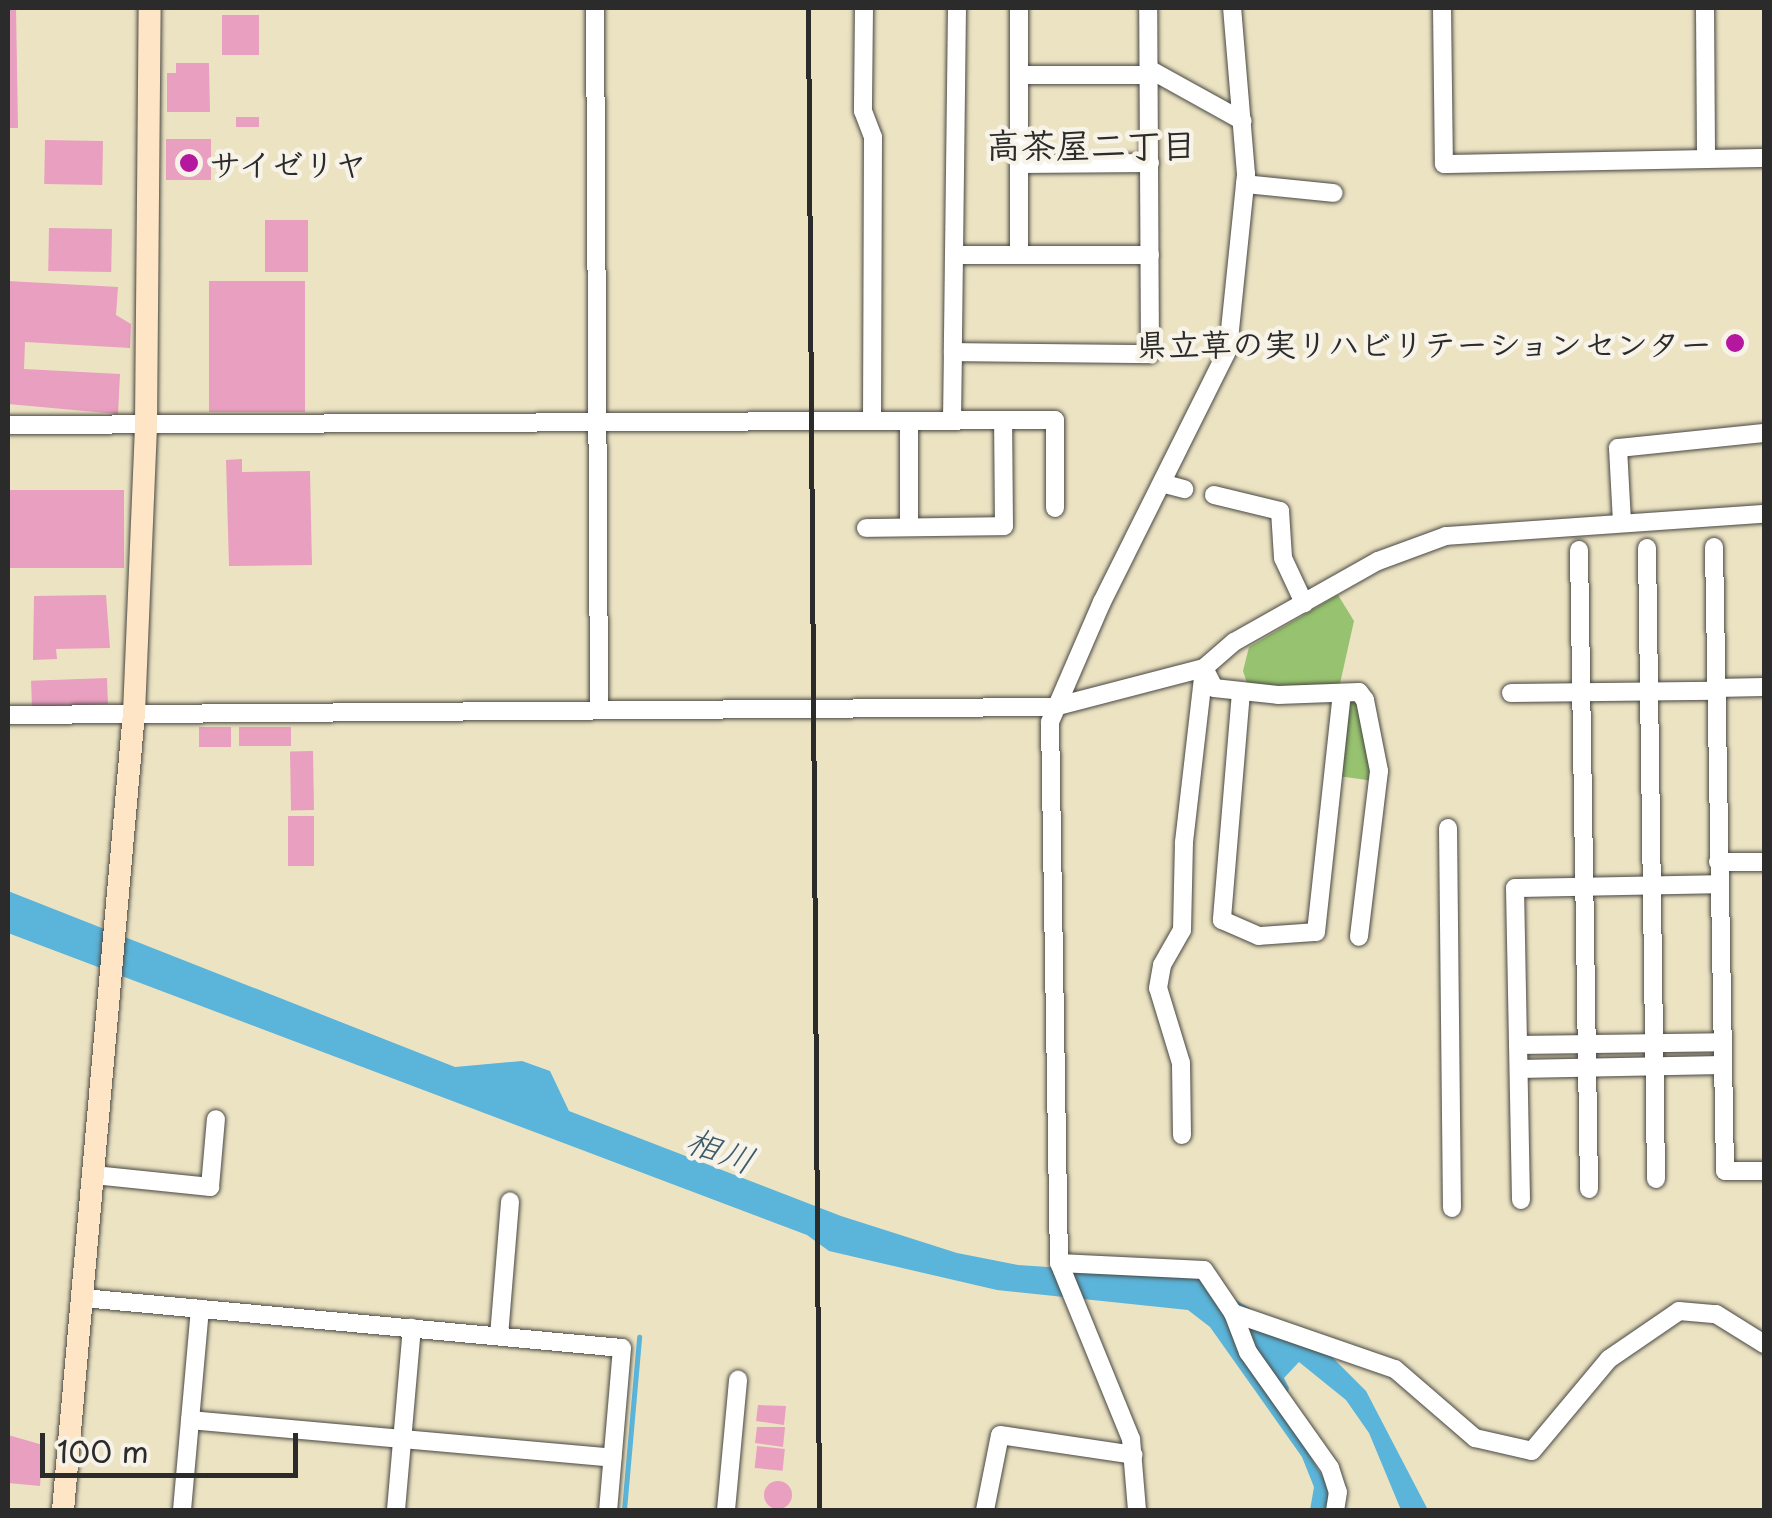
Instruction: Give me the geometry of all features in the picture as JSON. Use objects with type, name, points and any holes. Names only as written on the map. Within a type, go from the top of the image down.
[{"type":"street","points":[[62,1510],[134,713],[146,426],[150,8]]},
{"type":"street","points":[[595,8],[599,710]]},
{"type":"street","points":[[864,8],[863,111],[872,137],[872,417]]},
{"type":"street","points":[[952,420],[957,8]]},
{"type":"street","points":[[1019,8],[1019,255]]},
{"type":"street","points":[[953,352],[1150,354],[1148,8]]},
{"type":"street","points":[[1138,1510],[1134,1455],[1059,1263],[1054,707],[1228,350],[1245,184],[1232,8]]},
{"type":"street","points":[[1442,8],[1444,164],[1764,158]]},
{"type":"street","points":[[1705,8],[1706,159]]},
{"type":"street","points":[[1019,75],[1149,72],[1243,122]]},
{"type":"street","points":[[1020,164],[1150,163]]},
{"type":"street","points":[[1245,184],[1334,193]]},
{"type":"street","points":[[954,255],[1150,255]]},
{"type":"street","points":[[8,425],[872,417],[908,421],[1055,420],[1055,508]]},
{"type":"street","points":[[908,421],[908,527]]},
{"type":"street","points":[[866,528],[1004,526],[1003,421]]},
{"type":"street","points":[[1622,522],[1618,448],[1764,433]]},
{"type":"street","points":[[1165,484],[1184,489]]},
{"type":"street","points":[[1214,494],[1280,511],[1282,558],[1304,603]]},
{"type":"street","points":[[8,715],[1054,707],[1204,668],[1234,642],[1378,560],[1446,536],[1764,514]]},
{"type":"street","points":[[1714,547],[1725,1170],[1764,1171]]},
{"type":"street","points":[[1647,548],[1656,1179]]},
{"type":"street","points":[[1579,550],[1589,1189]]},
{"type":"street","points":[[1204,668],[1214,688],[1241,692],[1359,692],[1364,700],[1378,763],[1359,937]]},
{"type":"street","points":[[1182,1135],[1181,1063],[1158,988],[1162,965],[1182,930],[1184,842],[1204,668]]},
{"type":"street","points":[[1511,693],[1649,693],[1764,687]]},
{"type":"street","points":[[1241,692],[1222,920],[1258,936],[1316,932],[1342,694]]},
{"type":"street","points":[[1448,828],[1452,1208]]},
{"type":"street","points":[[1718,862],[1764,862]]},
{"type":"street","points":[[1521,1200],[1515,888],[1719,884]]},
{"type":"street","points":[[1518,1044],[1722,1042]]},
{"type":"street","points":[[1519,1069],[1722,1066]]},
{"type":"street","points":[[94,1175],[210,1187],[216,1119]]},
{"type":"street","points":[[498,1336],[510,1201]]},
{"type":"street","points":[[1059,1263],[1204,1270],[1233,1313],[1248,1352],[1330,1468],[1338,1492],[1335,1510]]},
{"type":"street","points":[[83,1298],[622,1348],[608,1510]]},
{"type":"street","points":[[182,1510],[200,1309]]},
{"type":"street","points":[[1233,1313],[1395,1369],[1475,1438],[1532,1451],[1609,1359],[1679,1310],[1716,1314],[1764,1344]]},
{"type":"street","points":[[396,1510],[412,1328]]},
{"type":"street","points":[[726,1510],[738,1380]]},
{"type":"street","points":[[190,1420],[612,1458]]},
{"type":"street","points":[[985,1510],[1000,1435],[1134,1455]]},
{"type":"green space","points":[[1338,595],[1354,621],[1339,688],[1249,689],[1243,671],[1249,647]]},
{"type":"green space","points":[[1361,699],[1374,781],[1338,776],[1345,701]]},
{"type":"water","points":[[8,891],[455,1067],[522,1061],[550,1071],[569,1111],[841,1216],[957,1253],[1018,1265],[1197,1277],[1332,1357],[1366,1391],[1428,1510],[1401,1510],[1369,1433],[1346,1400],[1299,1362],[1284,1378],[1289,1388],[1283,1412],[1326,1482],[1329,1500],[1327,1510],[1310,1510],[1314,1487],[1302,1457],[1210,1327],[1188,1310],[997,1290],[829,1251],[807,1235],[8,933]]},
{"type":"building","points":[[8,8],[16,8],[18,128],[8,128]]},
{"type":"building","points":[[222,15],[259,15],[259,55],[222,55]]},
{"type":"building","points":[[176,63],[209,63],[210,112],[167,112],[167,73],[176,73]]},
{"type":"building","points":[[236,117],[259,117],[259,127],[236,127]]},
{"type":"building","points":[[166,139],[211,139],[211,180],[166,180]]},
{"type":"building","points":[[45,140],[103,141],[102,185],[44,184]]},
{"type":"building","points":[[265,220],[308,220],[308,272],[265,272]]},
{"type":"building","points":[[49,228],[112,229],[111,272],[48,271]]},
{"type":"building","points":[[8,281],[118,287],[116,315],[131,324],[130,348],[25,342],[24,369],[120,374],[118,414],[8,404]]},
{"type":"building","points":[[209,281],[305,281],[305,412],[209,412]]},
{"type":"building","points":[[242,459],[242,472],[310,471],[312,565],[229,566],[226,460]]},
{"type":"building","points":[[8,490],[124,490],[124,568],[8,568]]},
{"type":"building","points":[[106,595],[110,648],[56,649],[57,659],[33,660],[34,596]]},
{"type":"building","points":[[107,678],[108,704],[32,707],[31,681]]},
{"type":"building","points":[[199,727],[231,727],[231,747],[199,747]]},
{"type":"building","points":[[239,727],[291,727],[291,746],[239,746]]},
{"type":"building","points":[[290,751],[313,751],[314,810],[291,810]]},
{"type":"building","points":[[288,816],[314,816],[314,866],[288,866]]},
{"type":"building","points":[[758,1405],[786,1406],[784,1425],[756,1421]]},
{"type":"building","points":[[757,1427],[785,1427],[783,1447],[755,1443]]},
{"type":"building","points":[[8,1435],[43,1445],[40,1486],[8,1483]]},
{"type":"building","points":[[757,1446],[785,1449],[783,1471],[755,1468]]},
{"type":"building","points":[[778,1481],[788,1485],[792,1495],[788,1505],[778,1509],[768,1505],[764,1495],[768,1485]]},
{"type":"waterway","name":"相川","points":[[624,1510],[639,1337]]},
{"type":"railway","points":[[808,8],[819,1510]]},
{"type":"place","name":"サイゼリヤ","points":[[189,163]]},
{"type":"place","name":"県立草の実リハビリテーションセンター","points":[[1735,343]]},
{"type":"district","name":"高茶屋二丁目","points":[[1091,144]]}]
